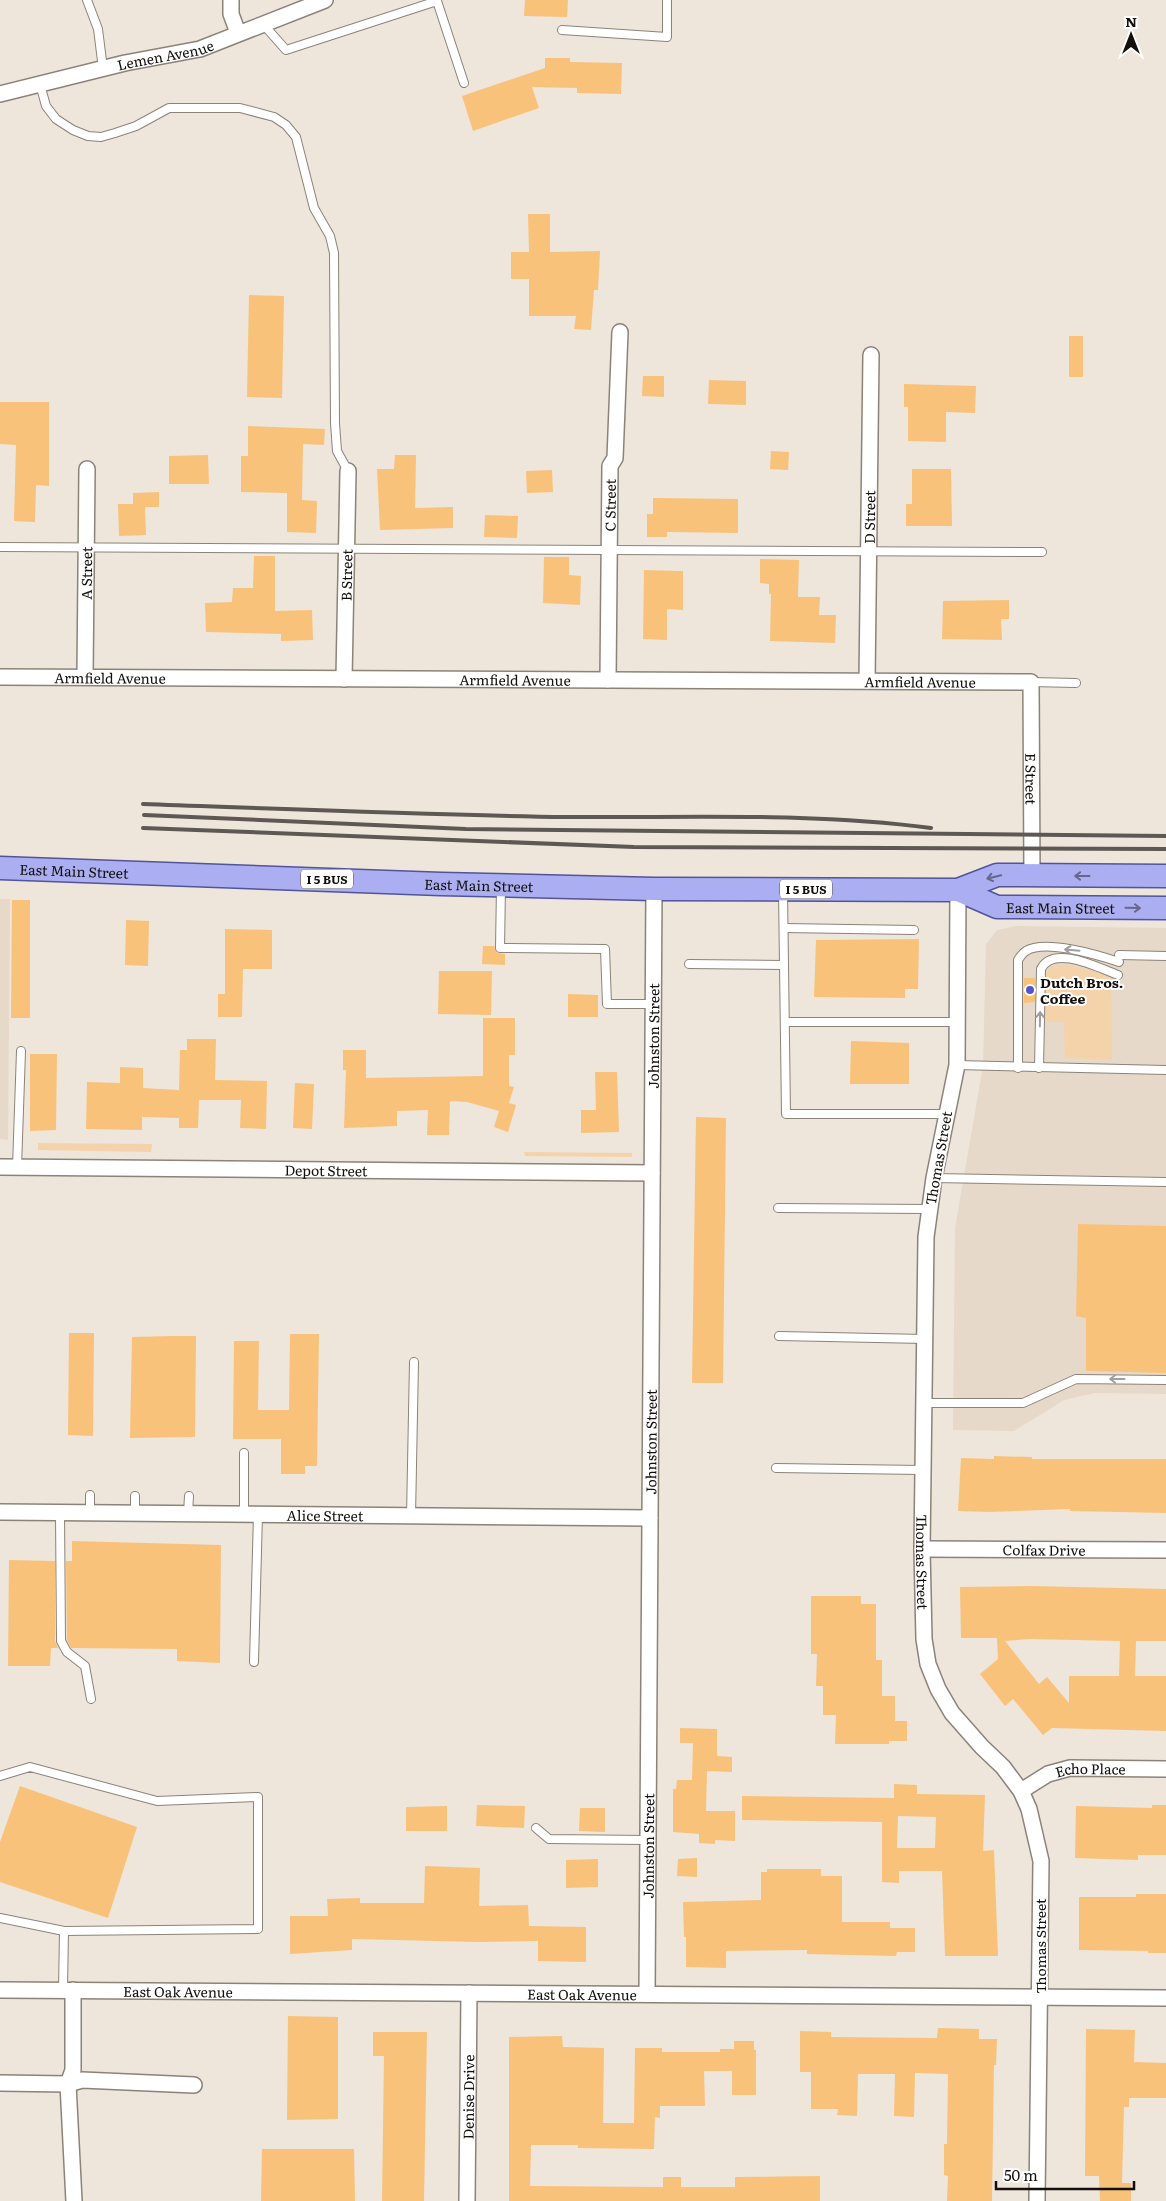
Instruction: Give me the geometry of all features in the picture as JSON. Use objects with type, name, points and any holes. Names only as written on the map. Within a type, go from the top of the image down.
[{"type":"main road","name":"East Main Street","points":[[0,868],[654,889],[958,890],[997,875],[1166,876]]},
{"type":"main road","name":"East Main Street","points":[[958,890],[997,907],[1166,908]]},
{"type":"street","points":[[231,0],[231,14],[238,33]]},
{"type":"street","name":"Lemen Avenue","points":[[0,94],[103,68],[200,49],[325,0]]},
{"type":"street","name":"C Street","points":[[608,680],[610,466],[615,458],[620,332]]},
{"type":"street","name":"D Street","points":[[867,681],[872,355]]},
{"type":"street","name":"A Street","points":[[85,677],[87,470]]},
{"type":"street","name":"B Street","points":[[344,679],[348,471]]},
{"type":"street","name":"Armfield Avenue","points":[[0,676],[1031,682]]},
{"type":"street","name":"E Street","points":[[1031,682],[1032,876]]},
{"type":"street","name":"Johnston Street","points":[[646,1994],[654,889]]},
{"type":"street","name":"Thomas Street","points":[[958,890],[959,1022],[957,1066],[934,1178],[926,1237],[923,1403],[923,1631],[928,1664],[938,1689],[952,1713],[982,1747],[1003,1767],[1021,1791],[1029,1809],[1041,1861],[1037,2201]]},
{"type":"street","name":"Depot Street","points":[[0,1167],[652,1173]]},
{"type":"street","name":"Alice Street","points":[[0,1512],[650,1518]]},
{"type":"street","name":"Colfax Drive","points":[[922,1549],[1166,1550]]},
{"type":"street","name":"Echo Place","points":[[1021,1791],[1048,1774],[1070,1768],[1166,1769]]},
{"type":"street","name":"East Oak Avenue","points":[[0,1990],[1166,1998]]},
{"type":"street","points":[[68,1990],[73,2070],[68,2084],[74,2201]]},
{"type":"street","name":"Denise Drive","points":[[467,2201],[469,1993]]},
{"type":"street","points":[[0,2082],[68,2084],[82,2080],[194,2085]]},
{"type":"lane","points":[[87,0],[98,29],[103,68]]},
{"type":"lane","points":[[263,24],[286,50],[437,0],[464,83]]},
{"type":"lane","points":[[562,30],[667,37],[668,0]]},
{"type":"lane","points":[[40,84],[46,106],[56,119],[73,130],[88,136],[116,133],[136,126],[169,108],[182,107],[240,108],[256,111],[274,117],[286,125],[296,137],[314,208],[330,236],[334,253],[335,423],[337,451],[348,471]]},
{"type":"lane","points":[[0,547],[1042,552]]},
{"type":"lane","points":[[1031,682],[1076,683]]},
{"type":"lane","points":[[500,885],[500,948],[606,949],[607,1004],[654,1004]]},
{"type":"lane","points":[[783,889],[786,1114],[946,1114]]},
{"type":"lane","points":[[784,928],[914,930]]},
{"type":"lane","points":[[1018,1068],[1018,960],[1024,952],[1032,948],[1086,951],[1119,958],[1166,956]]},
{"type":"lane","points":[[1039,1068],[1040,969],[1044,962],[1051,959],[1073,959],[1118,975]]},
{"type":"lane","points":[[689,964],[784,965]]},
{"type":"lane","points":[[785,1022],[959,1022]]},
{"type":"lane","points":[[17,1167],[21,1051]]},
{"type":"lane","points":[[957,1066],[1166,1070]]},
{"type":"lane","points":[[934,1178],[1166,1182]]},
{"type":"lane","points":[[778,1208],[929,1208]]},
{"type":"lane","points":[[779,1336],[925,1339]]},
{"type":"lane","points":[[411,1516],[414,1362]]},
{"type":"lane","points":[[923,1403],[1023,1403],[1076,1379],[1166,1380]]},
{"type":"lane","points":[[244,1453],[251,1514],[254,1662]]},
{"type":"lane","points":[[776,1468],[923,1470]]},
{"type":"lane","points":[[90,1495],[90,1512]]},
{"type":"lane","points":[[135,1496],[135,1513]]},
{"type":"lane","points":[[188,1513],[189,1496]]},
{"type":"lane","points":[[60,1512],[61,1641],[67,1652],[85,1666],[91,1699]]},
{"type":"lane","points":[[0,1776],[30,1767],[157,1801],[258,1797],[258,1929],[64,1931],[0,1918]]},
{"type":"lane","points":[[536,1828],[549,1838],[648,1840]]},
{"type":"lane","points":[[64,1931],[68,1990]]},
{"type":"shaded area","points":[[0,899],[10,899],[8,1140],[0,1139]]},
{"type":"shaded area","points":[[1016,926],[1166,928],[1166,1394],[1095,1393],[1064,1400],[1014,1431],[953,1430],[955,1228],[983,1066],[986,944],[997,930]]},
{"type":"shaded area","points":[[1071,965],[1111,976],[1112,1060],[1065,1058],[1064,1022],[1047,1022],[1045,1020],[1046,973],[1050,967]]},
{"type":"shaded area","points":[[38,1143],[152,1144],[151,1152],[38,1150]]},
{"type":"shaded area","points":[[524,1152],[632,1153],[632,1157],[525,1156]]},
{"type":"building","points":[[525,0],[568,0],[567,17],[524,16]]},
{"type":"building","points":[[545,58],[570,58],[570,62],[622,63],[621,94],[577,93],[577,88],[532,87],[539,108],[473,131],[462,96],[545,68]]},
{"type":"building","points":[[528,214],[550,214],[550,252],[600,251],[598,290],[594,290],[591,330],[574,329],[576,316],[529,316],[529,279],[511,279],[511,252],[529,252]]},
{"type":"building","points":[[249,295],[284,296],[282,398],[247,397]]},
{"type":"building","points":[[1069,336],[1083,336],[1083,377],[1069,377]]},
{"type":"building","points":[[643,376],[664,376],[664,397],[642,396]]},
{"type":"building","points":[[709,380],[746,381],[746,405],[708,404]]},
{"type":"building","points":[[904,384],[976,386],[975,413],[946,412],[946,442],[908,441],[908,407],[904,407]]},
{"type":"building","points":[[0,402],[49,402],[49,486],[36,485],[35,522],[14,521],[16,445],[0,444]]},
{"type":"building","points":[[248,426],[325,429],[324,445],[303,444],[302,500],[317,501],[316,533],[287,532],[287,493],[241,492],[241,456],[248,456]]},
{"type":"building","points":[[771,451],[789,452],[788,470],[770,469]]},
{"type":"building","points":[[208,455],[209,484],[169,484],[169,456]]},
{"type":"building","points":[[395,455],[416,455],[415,508],[453,507],[453,528],[380,530],[377,469],[394,469]]},
{"type":"building","points":[[912,469],[951,469],[952,526],[906,526],[906,504],[912,504]]},
{"type":"building","points":[[552,470],[553,492],[527,493],[526,471]]},
{"type":"building","points":[[159,492],[159,507],[145,507],[146,535],[119,536],[118,504],[133,504],[133,493]]},
{"type":"building","points":[[653,498],[738,499],[738,533],[667,532],[667,537],[647,537],[647,514],[653,514]]},
{"type":"building","points":[[485,515],[518,516],[517,538],[484,537]]},
{"type":"building","points":[[254,556],[275,556],[275,611],[312,610],[313,640],[281,641],[281,634],[206,632],[205,603],[232,602],[233,588],[253,588]]},
{"type":"building","points":[[544,557],[569,557],[569,575],[581,576],[580,605],[543,603]]},
{"type":"building","points":[[760,559],[799,560],[798,597],[820,597],[819,615],[836,615],[835,643],[770,641],[771,594],[769,594],[769,584],[760,583]]},
{"type":"building","points":[[644,570],[683,571],[683,610],[667,609],[667,640],[643,639]]},
{"type":"building","points":[[1009,600],[1009,619],[1001,619],[1002,640],[942,639],[943,601]]},
{"type":"building","points":[[12,900],[30,900],[30,1018],[11,1018]]},
{"type":"building","points":[[126,920],[149,921],[148,966],[125,965]]},
{"type":"building","points":[[225,929],[272,930],[272,969],[243,969],[242,1017],[218,1017],[218,994],[225,994]]},
{"type":"building","points":[[919,939],[918,989],[905,989],[905,998],[814,997],[816,940]]},
{"type":"building","points":[[483,946],[494,946],[497,953],[505,954],[505,965],[482,964]]},
{"type":"building","points":[[439,971],[492,971],[491,1015],[438,1014]]},
{"type":"building","name":"Dutch Bros. Coffee","points":[[1024,978],[1035,978],[1035,1002],[1024,1003]]},
{"type":"building","points":[[568,994],[598,995],[598,1017],[568,1017]]},
{"type":"building","points":[[483,1018],[515,1018],[515,1055],[509,1055],[509,1086],[514,1087],[509,1103],[516,1105],[508,1132],[494,1127],[499,1111],[467,1102],[450,1101],[449,1135],[427,1135],[428,1110],[397,1111],[397,1126],[344,1128],[346,1070],[343,1070],[343,1050],[366,1050],[366,1078],[483,1076]]},
{"type":"building","points":[[187,1039],[216,1039],[215,1080],[267,1081],[266,1129],[240,1128],[241,1100],[199,1100],[198,1128],[179,1128],[179,1118],[142,1117],[142,1130],[86,1129],[87,1082],[120,1083],[120,1067],[143,1068],[143,1088],[179,1090],[180,1050],[187,1050]]},
{"type":"building","points":[[851,1041],[909,1043],[909,1084],[850,1084]]},
{"type":"building","points":[[30,1054],[57,1054],[56,1130],[30,1131]]},
{"type":"building","points":[[595,1072],[617,1072],[619,1132],[581,1133],[581,1110],[596,1110]]},
{"type":"building","points":[[295,1083],[314,1084],[312,1129],[293,1128]]},
{"type":"building","points":[[696,1117],[726,1118],[723,1383],[692,1383]]},
{"type":"building","points":[[1078,1224],[1166,1226],[1166,1373],[1086,1371],[1086,1318],[1076,1316]]},
{"type":"building","points":[[69,1333],[94,1333],[93,1436],[68,1435]]},
{"type":"building","points":[[290,1334],[319,1334],[317,1466],[305,1466],[305,1474],[281,1474],[281,1439],[233,1439],[234,1341],[259,1341],[258,1410],[289,1410]]},
{"type":"building","points":[[196,1336],[195,1437],[130,1438],[132,1337]]},
{"type":"building","points":[[994,1456],[1032,1457],[1032,1459],[1166,1459],[1166,1513],[1070,1511],[1070,1509],[990,1512],[958,1511],[961,1458],[994,1459]]},
{"type":"building","points":[[72,1541],[221,1545],[220,1663],[177,1661],[177,1649],[71,1648],[67,1640],[66,1561],[72,1561]]},
{"type":"building","points":[[9,1560],[55,1561],[55,1641],[58,1648],[51,1648],[50,1666],[8,1666]]},
{"type":"building","points":[[1029,1586],[1166,1589],[1166,1641],[1136,1641],[1135,1676],[1166,1676],[1166,1731],[1052,1728],[1043,1735],[1013,1699],[1005,1706],[980,1674],[998,1659],[997,1638],[961,1638],[960,1587]],"holes":[[[1030,1639],[1120,1641],[1119,1676],[1069,1676],[1069,1703],[1047,1677],[1039,1684],[1005,1641]]]},
{"type":"building","points":[[811,1596],[861,1596],[861,1604],[876,1604],[876,1660],[882,1660],[882,1696],[895,1696],[895,1721],[907,1721],[907,1741],[889,1741],[889,1744],[835,1744],[836,1715],[823,1715],[823,1686],[816,1686],[817,1654],[811,1654]]},
{"type":"building","points":[[680,1728],[717,1729],[717,1756],[732,1757],[732,1772],[707,1771],[706,1811],[735,1811],[735,1841],[715,1840],[715,1844],[699,1843],[699,1834],[673,1832],[673,1789],[676,1789],[677,1780],[692,1780],[693,1743],[680,1743]]},
{"type":"building","points":[[894,1784],[917,1785],[917,1794],[985,1795],[983,1851],[994,1850],[998,1956],[945,1956],[942,1871],[899,1871],[899,1883],[882,1882],[882,1822],[742,1820],[742,1796],[894,1798]],"holes":[[[898,1816],[936,1817],[935,1848],[897,1848]]]},
{"type":"building","points":[[20,1786],[137,1827],[108,1918],[0,1882],[0,1842]]},
{"type":"building","points":[[477,1805],[525,1806],[524,1828],[476,1826]]},
{"type":"building","points":[[1152,1805],[1166,1805],[1166,1855],[1138,1855],[1138,1860],[1075,1858],[1076,1806],[1152,1808]]},
{"type":"building","points":[[447,1806],[447,1831],[406,1831],[406,1807]]},
{"type":"building","points":[[580,1808],[605,1808],[605,1832],[579,1831]]},
{"type":"building","points":[[697,1858],[697,1877],[677,1876],[678,1859]]},
{"type":"building","points":[[598,1859],[598,1887],[566,1888],[566,1860]]},
{"type":"building","points":[[425,1866],[480,1868],[479,1906],[528,1905],[529,1926],[586,1927],[586,1962],[538,1961],[538,1941],[478,1942],[352,1939],[352,1950],[290,1954],[290,1916],[328,1916],[327,1899],[360,1898],[360,1903],[424,1903]]},
{"type":"building","points":[[767,1869],[821,1869],[821,1876],[842,1876],[842,1922],[890,1922],[890,1928],[915,1928],[915,1952],[897,1952],[896,1956],[807,1954],[807,1950],[726,1951],[726,1968],[686,1967],[683,1902],[761,1900],[761,1872],[767,1872]]},
{"type":"building","points":[[1136,1894],[1166,1894],[1166,1953],[1079,1950],[1079,1897],[1136,1897]]},
{"type":"building","points":[[288,2016],[338,2017],[338,2119],[287,2120]]},
{"type":"building","points":[[938,2028],[979,2029],[979,2039],[997,2039],[996,2065],[994,2065],[992,2201],[947,2201],[948,2176],[944,2175],[944,2144],[947,2144],[948,2074],[915,2073],[914,2117],[894,2116],[895,2074],[858,2074],[857,2116],[837,2115],[838,2109],[811,2109],[811,2072],[800,2072],[800,2031],[831,2032],[831,2037],[937,2038]]},
{"type":"building","points":[[1086,2029],[1135,2030],[1134,2062],[1166,2063],[1166,2098],[1129,2098],[1129,2107],[1124,2107],[1122,2183],[1131,2183],[1131,2201],[1100,2201],[1099,2176],[1085,2176]]},
{"type":"building","points":[[373,2032],[427,2032],[424,2201],[382,2201],[384,2056],[373,2056]]},
{"type":"building","points":[[562,2036],[563,2047],[604,2048],[603,2123],[634,2123],[635,2048],[662,2048],[662,2052],[720,2052],[720,2049],[734,2049],[734,2041],[754,2041],[754,2050],[756,2050],[756,2095],[732,2095],[732,2071],[704,2071],[705,2106],[660,2106],[660,2118],[655,2117],[654,2149],[578,2148],[578,2145],[531,2145],[530,2186],[663,2187],[663,2177],[681,2177],[681,2187],[735,2187],[735,2177],[820,2176],[820,2201],[509,2201],[509,2037]]},
{"type":"building","points":[[262,2149],[354,2149],[355,2201],[261,2201]]},
{"type":"railway","points":[[143,804],[514,816],[795,818],[886,823],[931,828]]},
{"type":"railway","points":[[144,815],[466,829],[1166,836]]},
{"type":"railway","points":[[143,828],[634,847],[1166,849]]},
{"type":"place","name":"Dutch Bros. Coffee","points":[[1030,990]]}]
